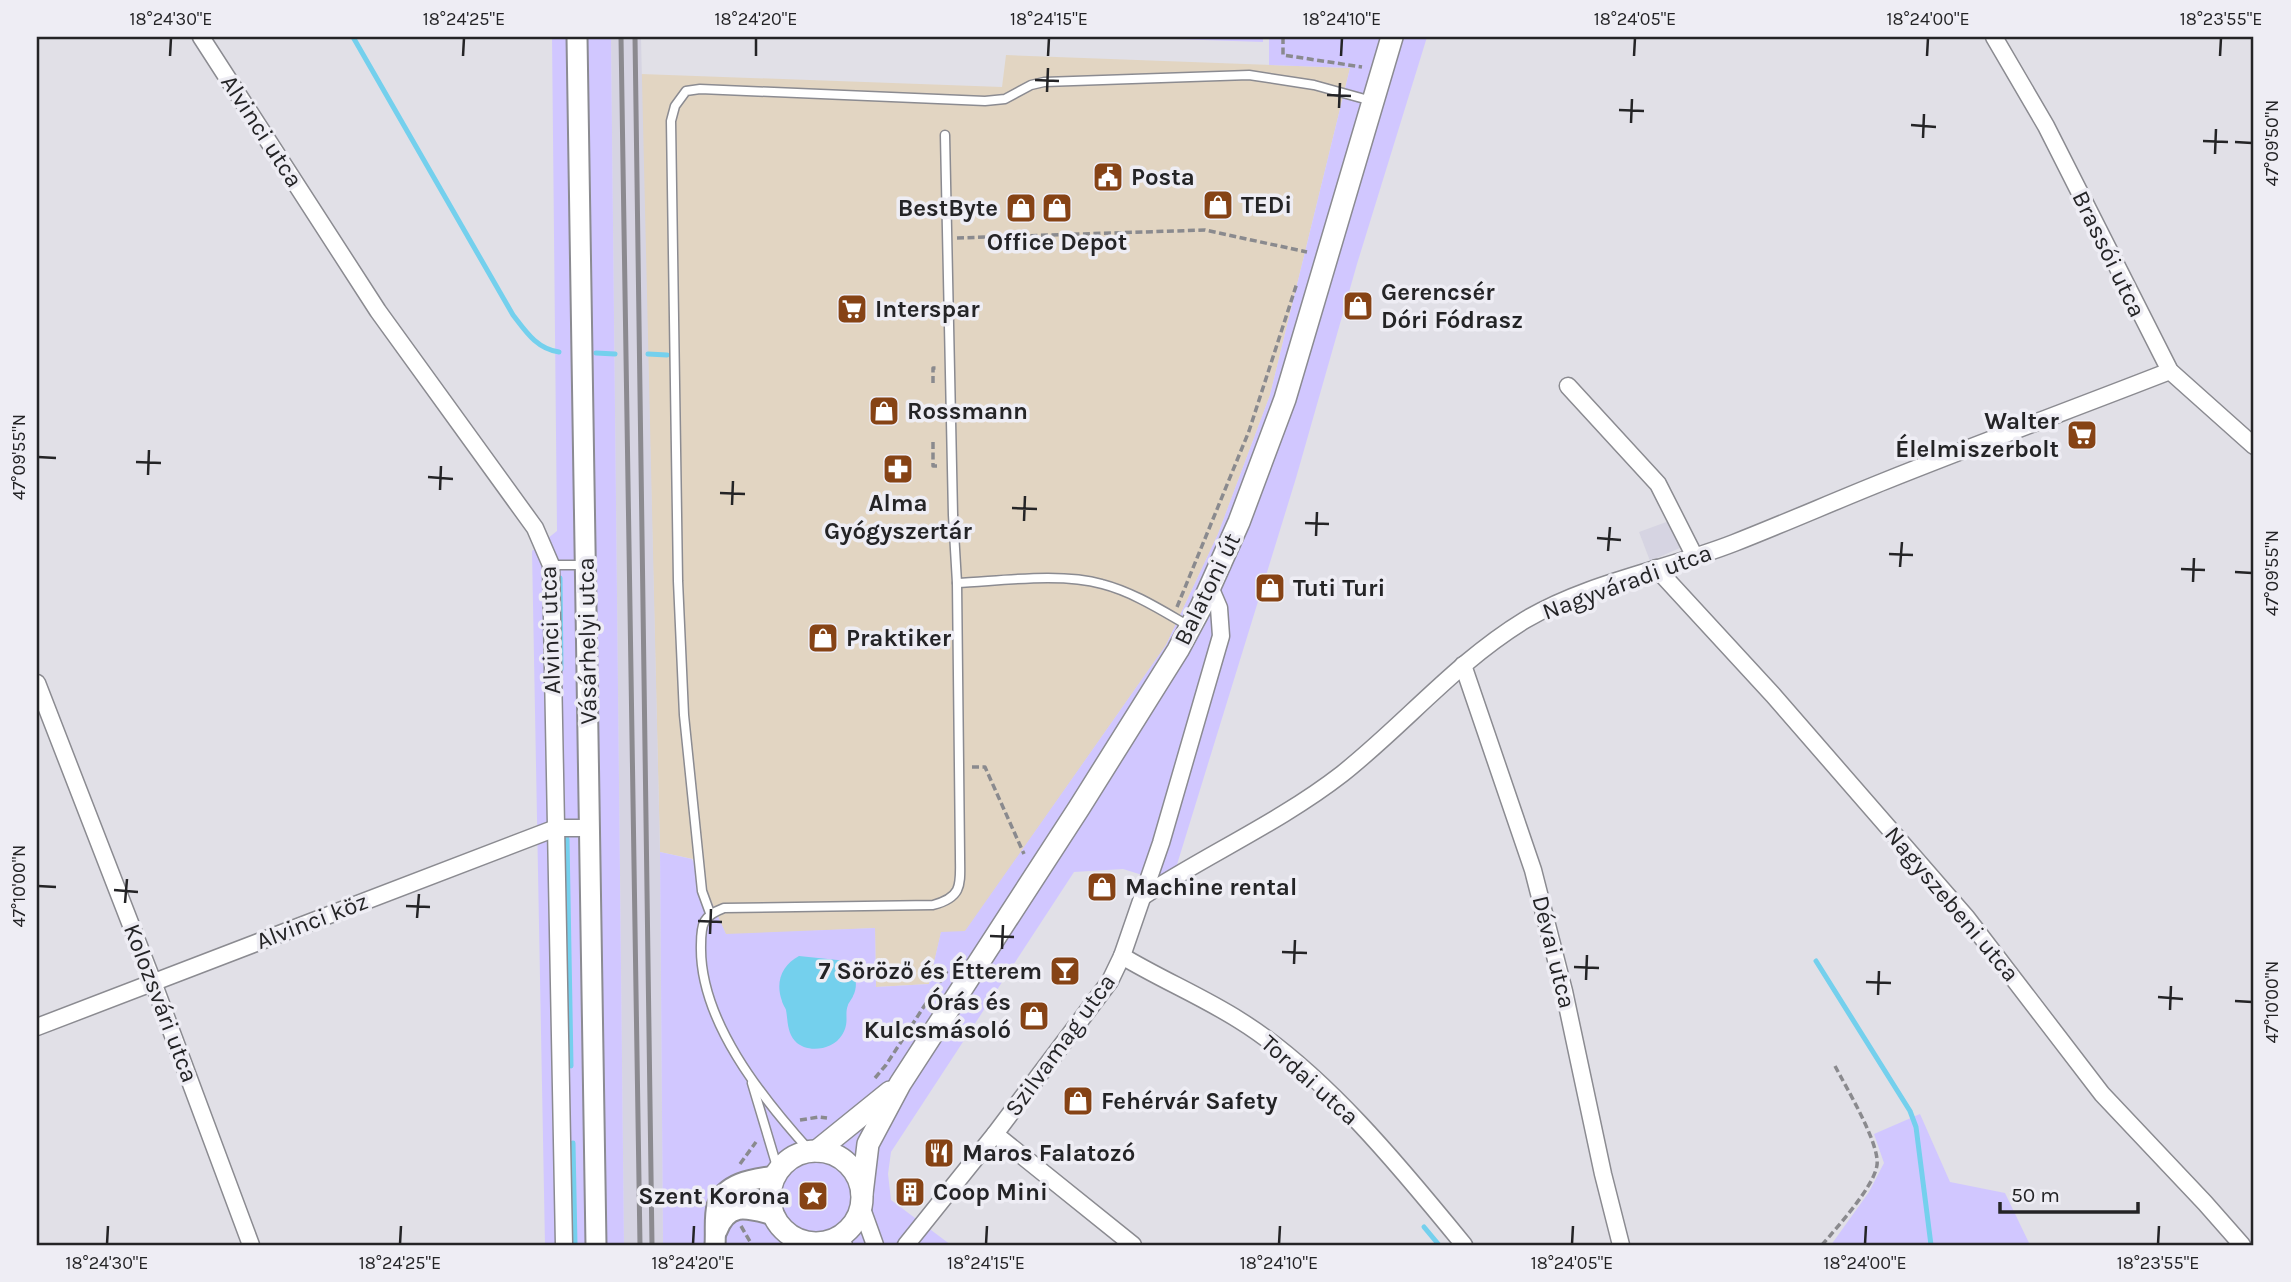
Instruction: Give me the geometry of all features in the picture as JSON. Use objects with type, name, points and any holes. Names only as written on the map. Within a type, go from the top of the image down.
[{"type":"main road","name":"Balatoni út","points":[[862,1200],[868,1144],[900,1084],[1079,808],[1182,622],[1201,607],[1240,522],[1285,399],[1366,100],[1392,37]]},
{"type":"main road","name":"Balatoni út","points":[[814,1151],[900,1084]]},
{"type":"main road","points":[[774,1245],[775,1219],[770,1195],[777,1173],[787,1161],[814,1151],[831,1153],[853,1169],[859,1181],[862,1200],[850,1228],[828,1244],[797,1239],[775,1219]]},
{"type":"street","name":"Alvinci utca","points":[[201,37],[378,311],[535,528],[551,565],[564,1245]]},
{"type":"street","name":"Vásárhelyi utca","points":[[577,37],[596,1245]]},
{"type":"street","name":"Brassói utca","points":[[1994,37],[2046,126],[2170,371],[2254,446]]},
{"type":"street","name":"Nagyváradi utca","points":[[1142,897],[1311,798],[1345,772],[1494,641],[1553,606],[1656,568],[1695,557],[2170,371]]},
{"type":"street","points":[[1568,386],[1658,484],[1695,557]]},
{"type":"street","name":"Nagyszebeni utca","points":[[1656,568],[1773,695],[1967,918],[2102,1094],[2242,1245]]},
{"type":"street","name":"Szilvamag utca","points":[[906,1245],[995,1135],[1104,989],[1122,956],[1120,938],[1142,897],[1161,843],[1222,627],[1219,608],[1210,587]]},
{"type":"street","name":"Szilvamag utca","points":[[1201,607],[1211,623],[1214,658]]},
{"type":"street","name":"Dévai utca","points":[[1463,666],[1533,870],[1564,991],[1621,1245]]},
{"type":"street","name":"Kolozsvári utca","points":[[37,684],[153,982],[251,1245]]},
{"type":"street","name":"Alvinci köz","points":[[37,1027],[555,828],[589,828]]},
{"type":"street","name":"Tordai utca","points":[[1122,956],[1240,1020],[1298,1066],[1368,1133],[1464,1245]]},
{"type":"street","points":[[995,1135],[1133,1245]]},
{"type":"street","points":[[716,1238],[717,1207],[723,1195],[737,1184],[777,1173]]},
{"type":"street","points":[[862,1200],[875,1245]]},
{"type":"street","points":[[716,1238],[721,1220],[727,1212],[736,1209],[756,1210],[775,1219]]},
{"type":"lane","points":[[710,913],[702,891],[684,715],[678,581],[671,121],[675,106],[686,91],[700,89],[985,101],[1005,99],[1031,85],[1044,82],[1249,75],[1314,85],[1366,100]]},
{"type":"lane","points":[[814,1151],[788,1126],[751,1077],[717,1019],[700,965],[701,936],[703,923],[710,913],[724,908],[933,905],[946,902],[956,895],[960,883],[957,583],[952,490],[945,135]]},
{"type":"lane","points":[[551,565],[586,565]]},
{"type":"lane","points":[[957,583],[1070,578],[1100,583],[1126,592],[1182,622]]},
{"type":"lane","points":[[751,1077],[777,1173]]},
{"type":"path","points":[[1283,37],[1283,55],[1374,69]]},
{"type":"path","points":[[948,239],[1205,230],[1307,252]]},
{"type":"path","points":[[1182,622],[1249,431],[1299,277]]},
{"type":"path","points":[[960,771],[975,766],[985,767],[1024,854],[1032,842]]},
{"type":"path","points":[[870,1083],[886,1065],[951,965]]},
{"type":"path","points":[[1822,1245],[1864,1193],[1877,1166],[1876,1147],[1835,1066]]},
{"type":"path","points":[[788,1126],[797,1121],[829,1118]]},
{"type":"path","points":[[737,1184],[741,1162],[753,1144],[768,1136]]},
{"type":"shaded area","points":[[552,37],[611,37],[624,1245],[545,1245],[532,551],[557,531]]},
{"type":"shaded area","points":[[611,37],[641,37],[660,852],[663,1245],[624,1245]]},
{"type":"shaded area","points":[[1115,37],[1263,37],[1263,42]]},
{"type":"shaded area","points":[[1269,37],[1427,37],[1357,264],[1296,478],[1171,884],[1123,869],[1074,872],[891,1152],[888,1174],[891,1200],[951,1245],[663,1245],[660,852],[692,859],[726,934],[875,928],[876,987],[929,984],[941,932],[965,931],[1166,645],[1218,534],[1270,395],[1350,68],[1269,65]]},
{"type":"shaded area","points":[[1006,55],[1350,68],[1270,395],[1218,534],[1166,645],[965,932],[941,933],[929,984],[876,987],[875,928],[726,935],[693,859],[660,852],[641,74],[1002,87]]},
{"type":"shaded area","points":[[1669,521],[1680,548],[1650,561],[1639,532]]},
{"type":"shaded area","points":[[1920,1114],[1950,1182],[2005,1193],[2030,1245],[1831,1245],[1869,1192],[1884,1163],[1874,1134]]},
{"type":"water","points":[[799,956],[847,961],[854,974],[856,987],[848,1004],[842,1035],[833,1044],[820,1049],[806,1048],[792,1038],[780,994],[784,969]]},
{"type":"waterway","points":[[353,37],[513,315],[538,343],[559,352]]},
{"type":"waterway","points":[[596,353],[615,354]]},
{"type":"waterway","points":[[648,354],[667,355]]},
{"type":"waterway","points":[[560,578],[561,669]]},
{"type":"waterway","points":[[567,839],[571,1066]]},
{"type":"waterway","points":[[1816,961],[1910,1111],[1916,1127],[1931,1245]]},
{"type":"waterway","points":[[573,1143],[575,1245]]},
{"type":"waterway","points":[[1424,1227],[1439,1245]]},
{"type":"railway","points":[[621,37],[640,1245]]},
{"type":"railway","points":[[635,37],[652,1245]]},
{"type":"place","name":"Posta","points":[[1108,177]]},
{"type":"place","name":"TEDi","points":[[1218,205]]},
{"type":"place","name":"BestByte","points":[[1021,208]]},
{"type":"place","name":"Office Depot","points":[[1057,208]]},
{"type":"place","name":"Gerencsér Dóri Fódrasz","points":[[1358,306]]},
{"type":"place","name":"Interspar","points":[[852,309]]},
{"type":"place","name":"Rossmann","points":[[884,411]]},
{"type":"place","name":"Walter Élelmiszerbolt","points":[[2082,435]]},
{"type":"place","name":"Alma Gyógyszertár","points":[[898,469]]},
{"type":"place","name":"Tuti Turi","points":[[1270,588]]},
{"type":"place","name":"Praktiker","points":[[823,638]]},
{"type":"place","name":"Machine rental","points":[[1102,887]]},
{"type":"place","name":"7 Söröző és Étterem","points":[[1065,971]]},
{"type":"place","name":"Órás és Kulcsmásoló","points":[[1034,1016]]},
{"type":"place","name":"Fehérvár Safety","points":[[1078,1101]]},
{"type":"place","name":"Maros Falatozó","points":[[939,1153]]},
{"type":"place","name":"Coop Mini","points":[[910,1192]]},
{"type":"place","name":"Szent Korona","points":[[813,1196]]}]
